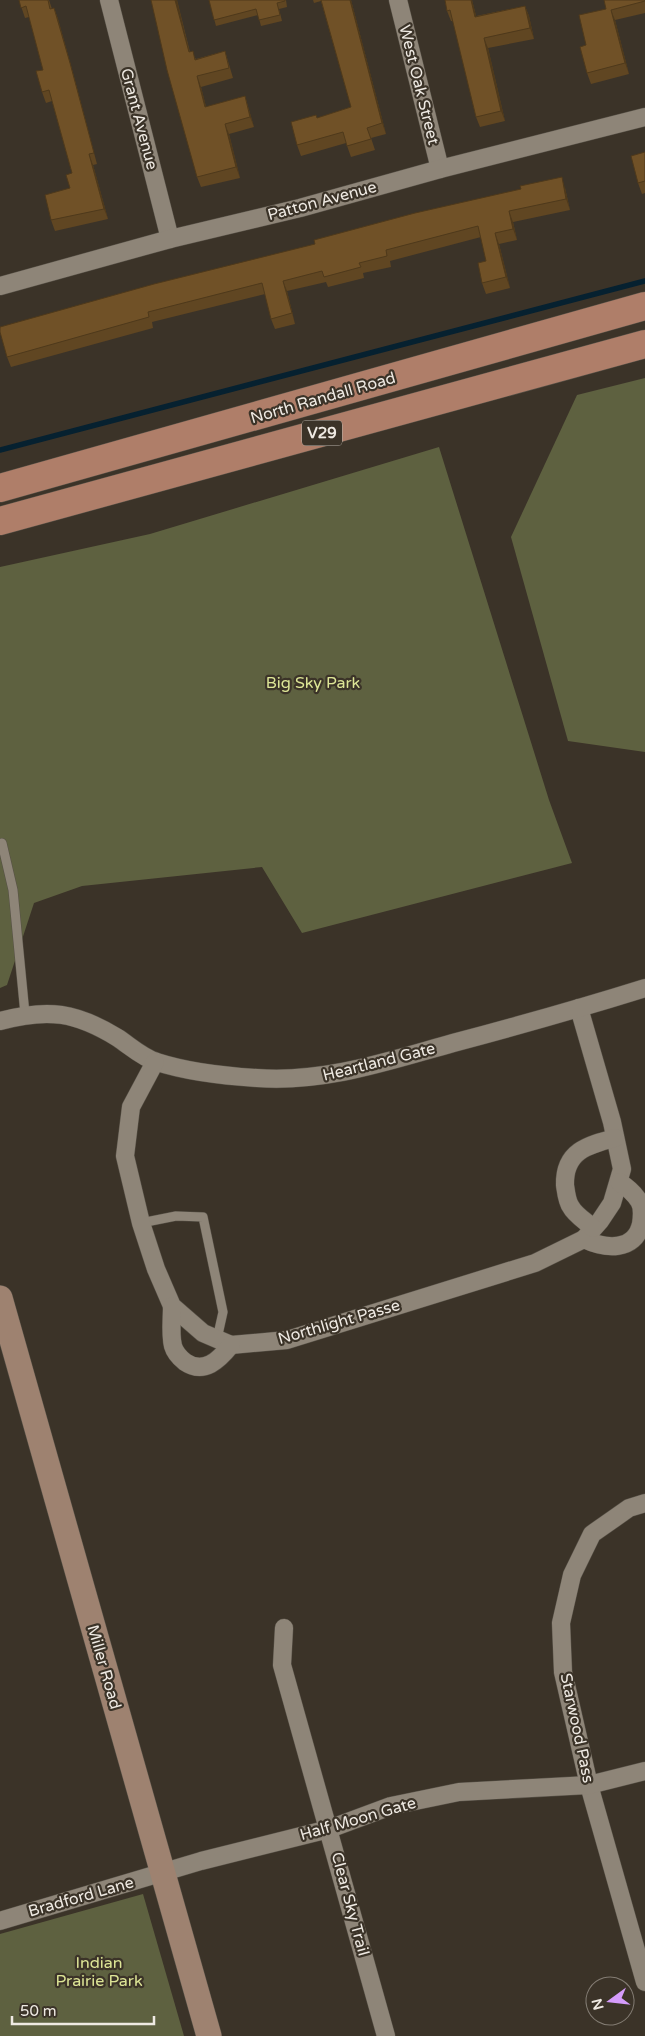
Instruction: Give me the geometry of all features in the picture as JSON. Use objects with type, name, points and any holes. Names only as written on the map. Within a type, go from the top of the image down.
[{"type":"main road","name":"North Randall Road","points":[[0,488],[645,306]]},
{"type":"main road","name":"North Randall Road","points":[[0,521],[645,344]]},
{"type":"street","name":"Grant Avenue","points":[[109,0],[170,239]]},
{"type":"street","name":"West Oak Street","points":[[398,0],[440,169]]},
{"type":"street","name":"Patton Avenue","points":[[0,286],[170,239],[300,208],[440,169],[645,117]]},
{"type":"street","name":"Heartland Gate","points":[[0,1021],[25,1014],[60,1013],[82,1020],[114,1036],[155,1062],[216,1074],[258,1078],[306,1079],[356,1071],[645,988]]},
{"type":"street","name":"Northlight Passe","points":[[224,1342],[287,1340],[535,1263],[589,1234],[612,1202],[622,1170],[597,1066],[579,1008]]},
{"type":"street","points":[[155,1062],[131,1107],[125,1156],[141,1223],[156,1269],[172,1306],[172,1345],[175,1353],[184,1361],[198,1368],[220,1360],[224,1342],[203,1333],[172,1306]]},
{"type":"street","points":[[615,1138],[591,1144],[573,1156],[565,1174],[566,1189],[571,1208],[598,1246],[613,1247],[627,1244],[639,1232],[642,1218],[640,1202],[631,1191],[619,1182]]},
{"type":"street","name":"Miller Road","points":[[0,1298],[209,2036]]},
{"type":"street","name":"Starwood Pass","points":[[645,1502],[629,1508],[592,1534],[572,1576],[561,1623],[564,1672],[589,1786],[645,1982]]},
{"type":"street","name":"Clear Sky Trail","points":[[284,1628],[282,1665],[386,2036]]},
{"type":"street","name":"Half Moon Gate","points":[[162,1873],[201,1861],[329,1829],[391,1806],[460,1792],[589,1786],[645,1771]]},
{"type":"street","name":"Bradford Lane","points":[[0,1921],[162,1873]]},
{"type":"lane","points":[[2,843],[13,890],[25,1014]]},
{"type":"lane","points":[[141,1223],[176,1216],[203,1217],[223,1312],[224,1342]]},
{"type":"green space","points":[[645,378],[645,752],[568,741],[511,537],[577,395]]},
{"type":"green space","name":"Big Sky Park","points":[[439,447],[549,800],[572,863],[302,933],[262,867],[82,886],[34,903],[7,985],[0,988],[0,567],[150,534]]},
{"type":"green space","name":"Indian Prairie Park","points":[[143,1894],[184,2036],[0,2036],[0,1934]]},
{"type":"building","points":[[19,0],[48,0],[50,9],[54,8],[94,153],[89,154],[104,209],[51,220],[45,195],[70,188],[66,175],[72,173],[49,90],[42,92],[36,71],[43,70],[26,6],[21,8]]},
{"type":"building","points":[[151,0],[175,0],[189,52],[193,51],[195,60],[225,51],[229,68],[197,76],[205,107],[245,96],[250,117],[225,124],[236,167],[197,177],[167,70]]},
{"type":"building","points":[[209,0],[285,1],[277,3],[280,15],[259,20],[256,9],[214,20]]},
{"type":"building","points":[[321,0],[350,0],[382,123],[367,128],[371,139],[347,146],[343,132],[297,145],[291,122],[316,115],[317,118],[351,107]]},
{"type":"building","points":[[445,0],[471,0],[475,17],[525,6],[530,28],[484,38],[501,111],[476,117],[450,10],[447,11]]},
{"type":"building","points":[[604,0],[645,1],[611,10],[625,63],[587,73],[580,47],[586,45],[579,15],[606,9]]},
{"type":"building","points":[[645,152],[645,181],[638,183],[631,156]]},
{"type":"building","points":[[562,177],[566,199],[509,211],[513,229],[495,233],[506,277],[482,283],[478,263],[486,261],[478,226],[386,250],[387,256],[359,263],[361,267],[324,277],[322,271],[283,281],[292,313],[271,319],[262,283],[148,312],[149,317],[7,357],[0,327],[154,284],[315,244],[314,240],[415,213],[521,189],[520,186]]},
{"type":"waterway","points":[[0,450],[645,281]]}]
